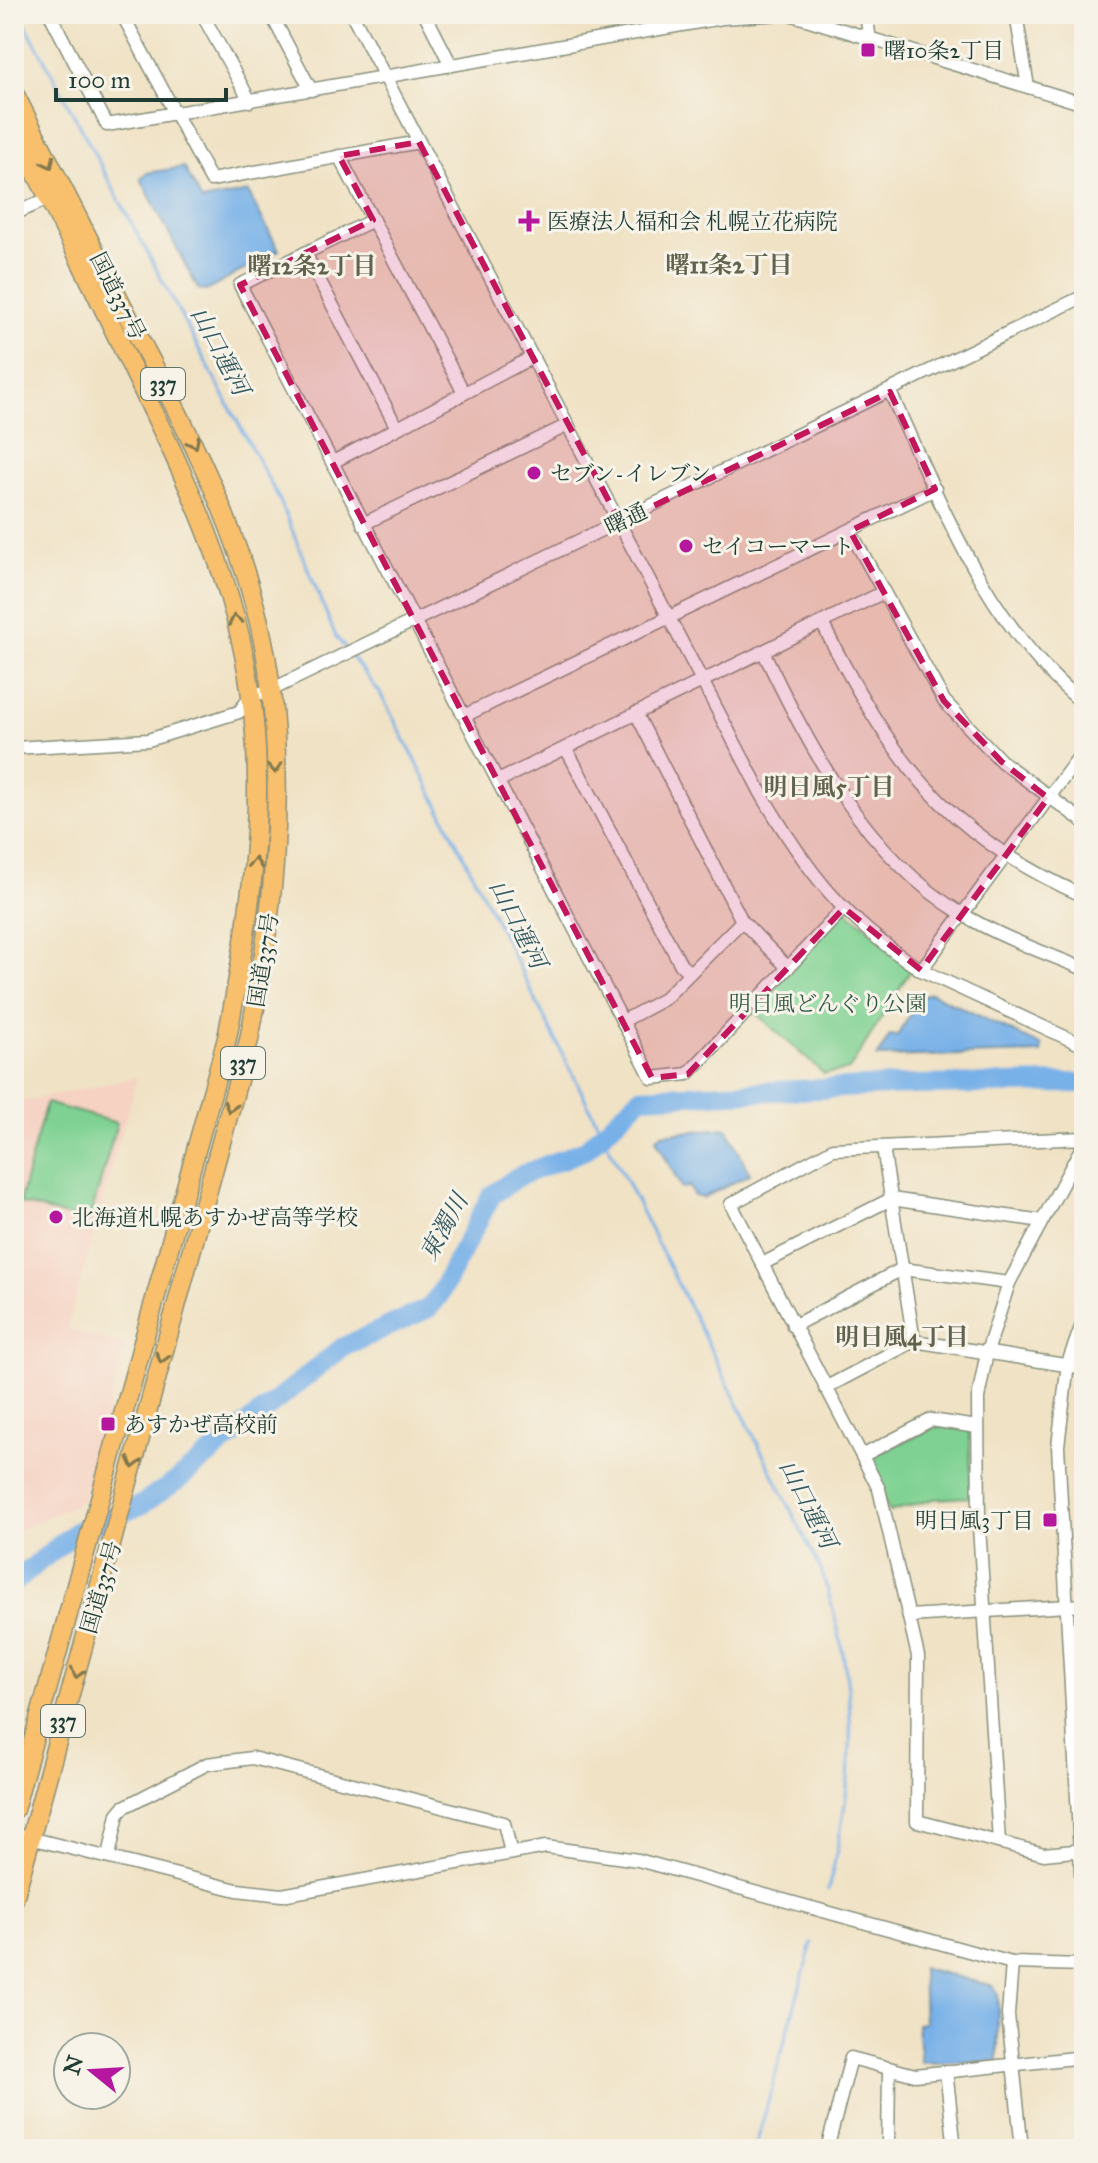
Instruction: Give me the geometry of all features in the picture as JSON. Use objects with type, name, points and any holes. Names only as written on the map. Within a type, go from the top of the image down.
[{"type":"highway","name":"国道337号","points":[[14,93],[56,194],[214,545],[251,696],[258,833],[245,945],[227,1038],[14,1810]]},
{"type":"highway","name":"国道337号","points":[[14,130],[56,194],[205,467],[235,541],[251,592],[271,690],[278,832],[269,933],[249,1040],[113,1544],[22,1836],[14,1899]]},
{"type":"street","points":[[50,14],[107,125],[715,17],[780,14]]},
{"type":"street","points":[[122,14],[211,180],[419,142]]},
{"type":"street","points":[[202,14],[250,101]]},
{"type":"street","points":[[271,14],[311,90]]},
{"type":"street","points":[[352,14],[798,857],[872,935],[921,970],[1084,1046]]},
{"type":"street","points":[[425,14],[451,65]]},
{"type":"street","points":[[649,14],[652,30]]},
{"type":"street","points":[[790,14],[1084,104]]},
{"type":"street","points":[[866,14],[870,40]]},
{"type":"street","points":[[1016,14],[1028,87]]},
{"type":"street","points":[[1068,14],[1083,17]]},
{"type":"street","points":[[339,156],[464,393]]},
{"type":"street","points":[[14,214],[56,194]]},
{"type":"street","points":[[373,220],[240,285],[500,780],[652,1078],[688,1074],[844,908]]},
{"type":"street","points":[[305,253],[397,428]]},
{"type":"street","name":"曙通","points":[[14,748],[148,740],[239,712],[251,696],[271,690],[415,622],[1084,296]]},
{"type":"street","points":[[333,462],[533,357]]},
{"type":"street","points":[[890,392],[973,566],[1013,630],[1040,663],[1084,704]]},
{"type":"street","points":[[363,524],[568,425]]},
{"type":"street","points":[[466,715],[935,489]]},
{"type":"street","points":[[850,531],[944,701],[1002,762],[1084,822]]},
{"type":"street","points":[[500,780],[882,593]]},
{"type":"street","points":[[822,623],[866,706],[914,776],[940,805],[1006,856],[1084,896]]},
{"type":"street","points":[[763,651],[813,754],[874,838],[936,895],[963,914],[1084,969]]},
{"type":"street","points":[[636,713],[742,921],[788,968]]},
{"type":"street","points":[[566,748],[681,965],[690,973]]},
{"type":"street","points":[[921,970],[1084,750]]},
{"type":"street","points":[[623,1021],[664,999],[742,921]]},
{"type":"street","points":[[999,1842],[984,1612],[978,1398],[987,1352],[1009,1283],[1084,1140],[833,1149],[731,1204],[879,1489],[918,1656],[917,1821],[1044,1854],[1082,1850]]},
{"type":"street","points":[[883,1148],[914,1341]]},
{"type":"street","points":[[762,1264],[891,1199],[1042,1221]]},
{"type":"street","points":[[793,1326],[902,1269],[1009,1283]]},
{"type":"street","points":[[1084,1319],[1068,1363],[1061,1400],[1058,1446],[1084,1927]]},
{"type":"street","points":[[825,1388],[914,1341],[1068,1363],[1084,1368]]},
{"type":"street","points":[[862,1456],[931,1420],[977,1427]]},
{"type":"street","points":[[909,1616],[1084,1605]]},
{"type":"street","points":[[109,1856],[118,1814],[124,1807],[207,1764],[252,1758],[504,1823],[511,1853]]},
{"type":"street","points":[[22,1836],[237,1890],[282,1895],[546,1847],[638,1860],[1012,1963],[1084,1965]]},
{"type":"street","points":[[1012,1963],[1008,2015],[1022,2149]]},
{"type":"street","points":[[827,2149],[851,2058],[915,2075],[1082,2057],[1084,2088]]},
{"type":"street","points":[[888,2149],[889,2068]]},
{"type":"street","points":[[946,2071],[955,2149]]},
{"type":"highlighted area","points":[[419,142],[620,522],[890,392],[935,489],[850,531],[944,701],[1002,762],[1048,798],[921,970],[844,908],[688,1074],[652,1078],[240,285],[373,220],[339,156]]},
{"type":"shaded area","name":"北海道札幌あすかぜ高等学校","points":[[137,1077],[67,1329],[125,1345],[84,1500],[14,1533],[14,1104]]},
{"type":"green space","name":"明日風どんぐり公園","points":[[844,908],[914,965],[849,1070],[824,1074],[750,1008]]},
{"type":"green space","points":[[46,1103],[117,1123],[89,1222],[19,1203]]},
{"type":"green space","points":[[937,1426],[970,1430],[971,1497],[934,1499],[889,1512],[867,1458]]},
{"type":"water","points":[[184,167],[202,201],[248,192],[279,250],[206,291],[198,289],[141,179],[147,173]]},
{"type":"water","points":[[931,993],[1042,1046],[1041,1053],[877,1057],[890,1035],[897,1036],[922,996]]},
{"type":"water","points":[[727,1128],[750,1174],[703,1198],[694,1196],[689,1186],[682,1189],[656,1139],[661,1134]]},
{"type":"water","points":[[922,1968],[993,1986],[998,1993],[998,2061],[921,2063],[917,2024],[924,2023]]},
{"type":"waterway","name":"山口運河","points":[[20,14],[280,501],[336,637],[347,650]]},
{"type":"waterway","name":"山口運河","points":[[351,656],[380,693],[418,765],[821,1570],[843,1653],[850,1730],[845,1806],[828,1890]]},
{"type":"waterway","name":"東濁川","points":[[14,1582],[77,1531],[141,1505],[178,1480],[343,1347],[429,1308],[438,1297],[491,1196],[517,1177],[585,1150],[641,1097],[911,1085],[1084,1083]]},
{"type":"waterway","name":"山口運河","points":[[755,2149],[812,1943]]},
{"type":"place","name":"曙10条2丁目","points":[[868,50]]},
{"type":"place","name":"医療法人福和会 札幌立花病院","points":[[529,221]]},
{"type":"place","name":"セブン-イレブン","points":[[534,473]]},
{"type":"place","name":"セイコーマート","points":[[686,546]]},
{"type":"place","name":"北海道札幌あすかぜ高等学校","points":[[56,1217]]},
{"type":"place","name":"あすかぜ高校前","points":[[108,1424]]},
{"type":"place","name":"明日風3丁目","points":[[1050,1520]]},
{"type":"district","name":"曙11条2丁目","points":[[729,265]]},
{"type":"district","name":"曙12条2丁目","points":[[312,266]]},
{"type":"district","name":"明日風5丁目","points":[[829,787]]},
{"type":"district","name":"明日風4丁目","points":[[902,1337]]}]
